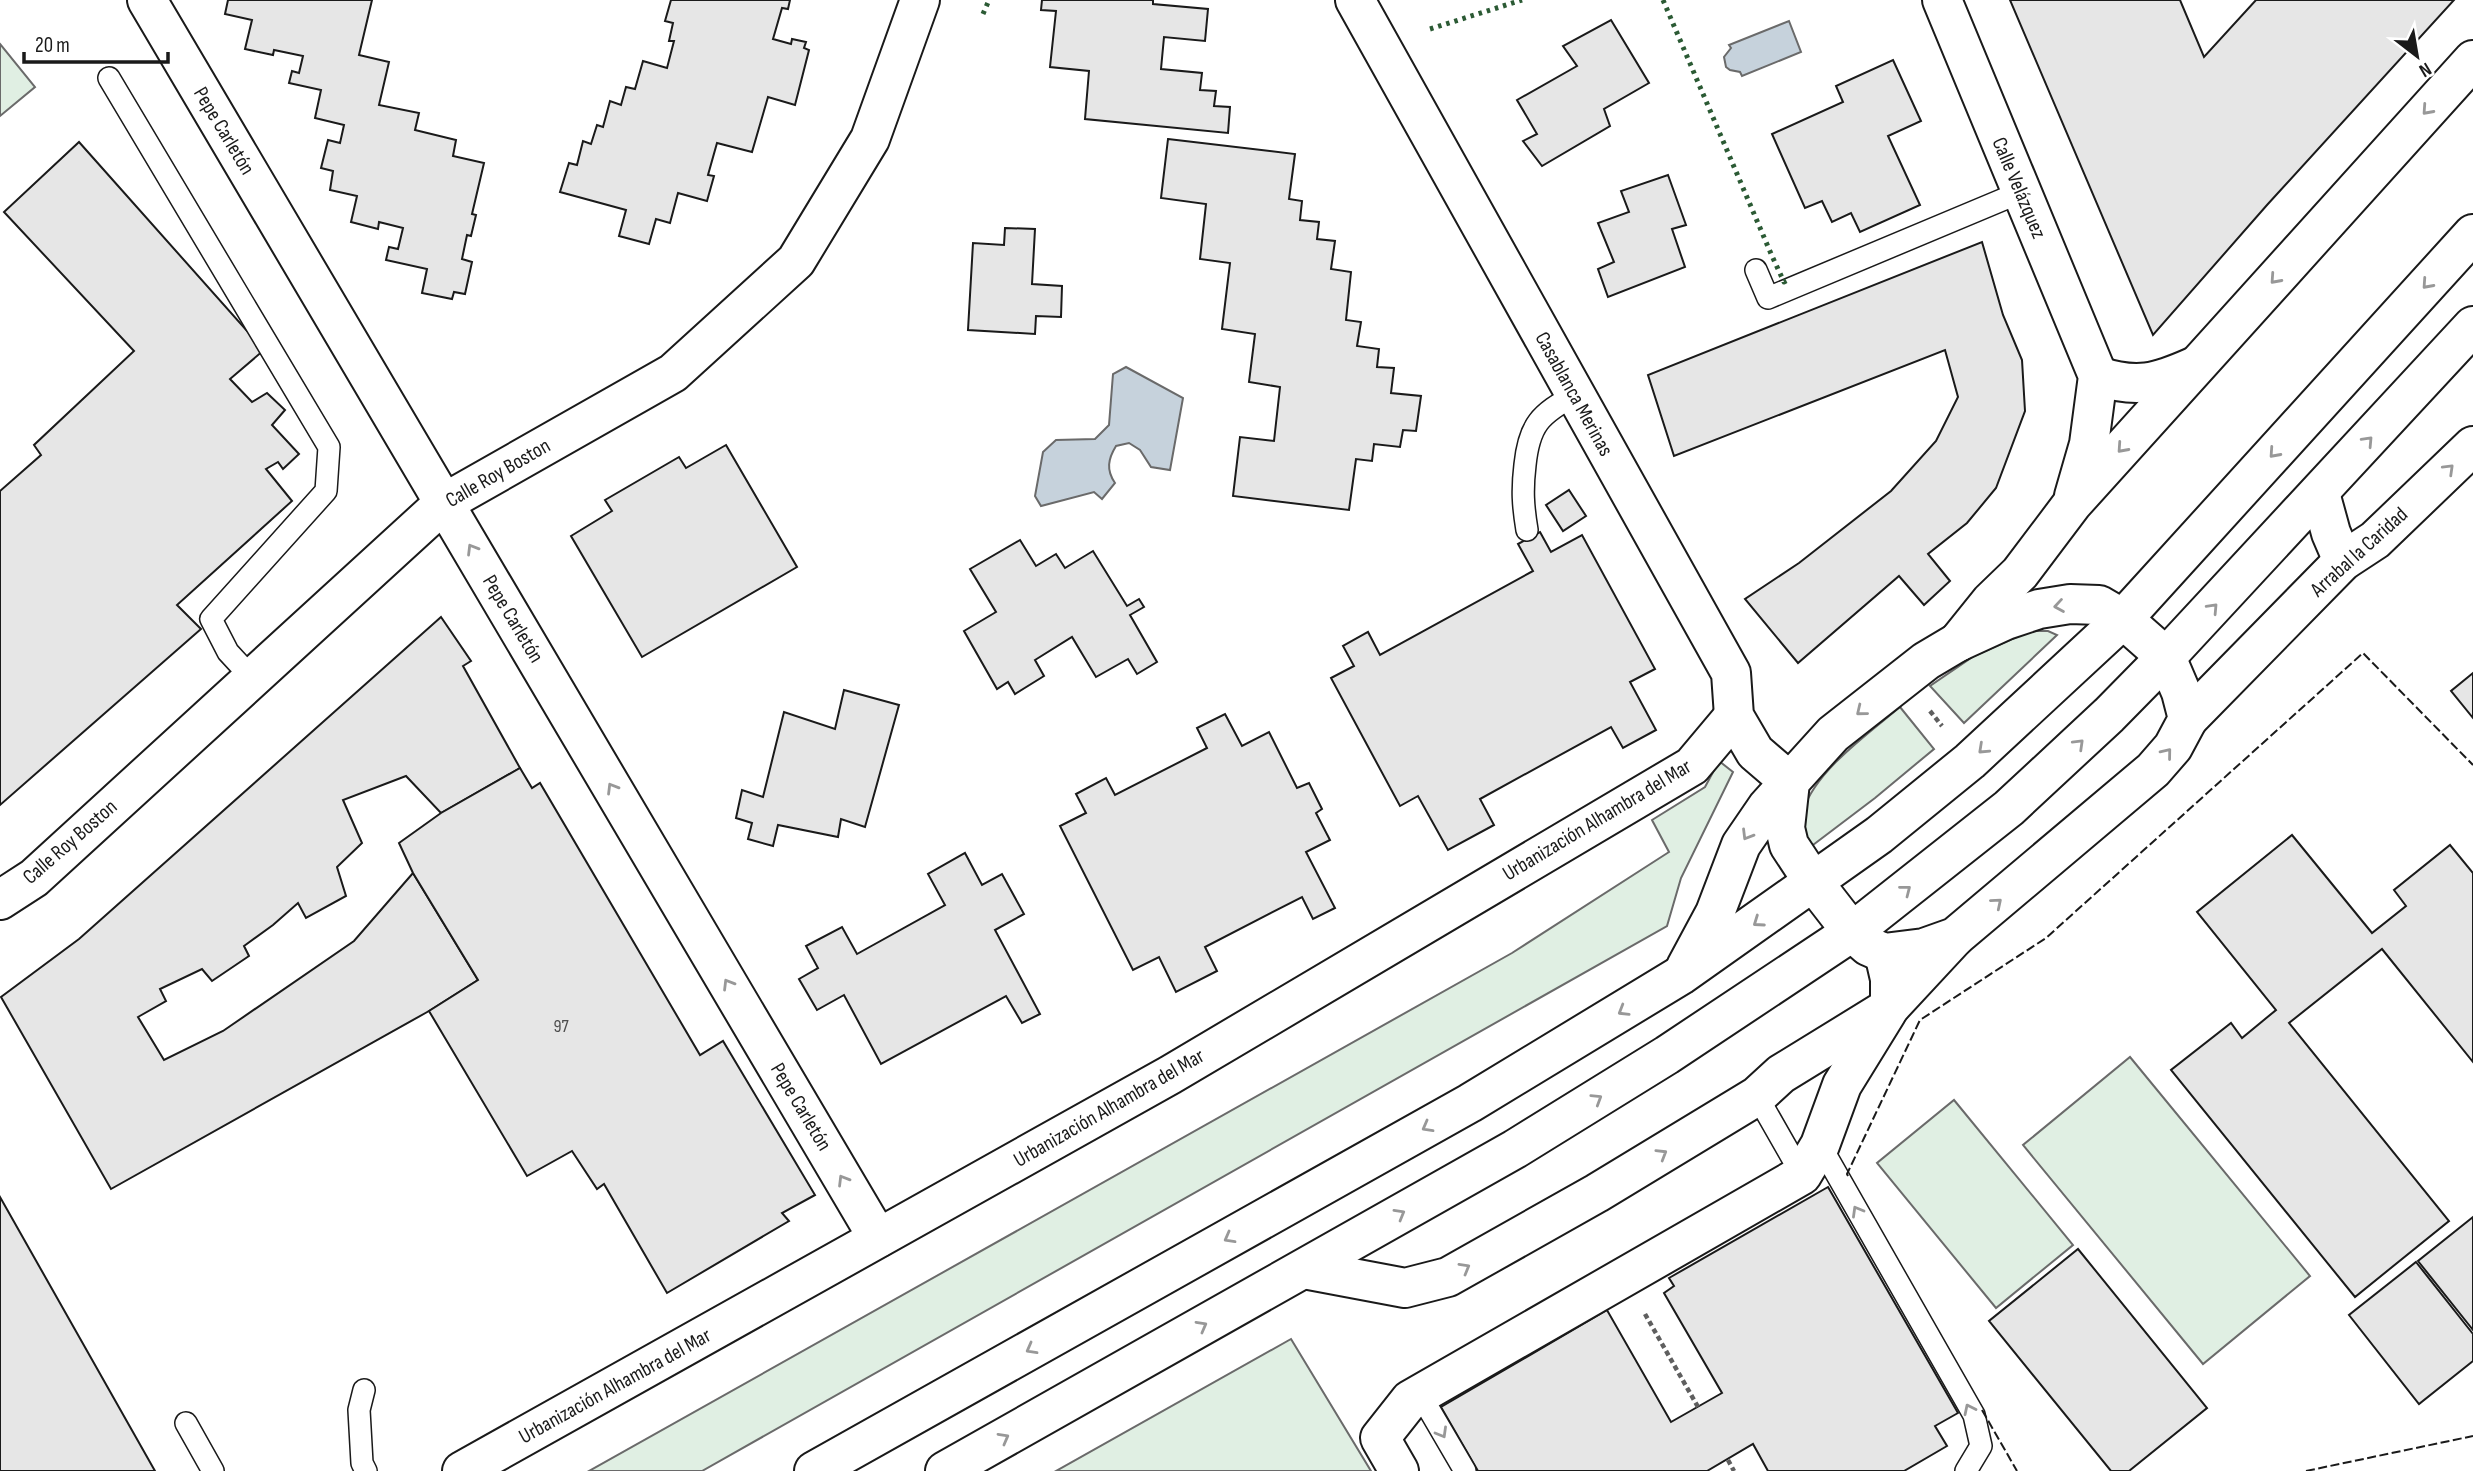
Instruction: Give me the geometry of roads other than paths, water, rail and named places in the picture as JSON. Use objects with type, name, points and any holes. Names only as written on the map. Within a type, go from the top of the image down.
[{"type":"street","name":"Pepe Carletón","points":[[147,0],[878,1238]]},
{"type":"street","name":"Calle Roy Boston","points":[[0,900],[34,878],[444,503],[673,373],[796,261],[870,139],[920,0]]},
{"type":"street","name":"Casablanca Merinas","points":[[1355,0],[1731,673],[1734,716],[1755,752],[1790,782]]},
{"type":"street","name":"Calle Velázquez","points":[[1942,0],[2098,376]]},
{"type":"street","points":[[1958,642],[1990,601],[2020,573],[2072,504],[2473,60]]},
{"type":"street","points":[[814,1471],[1470,1103],[1681,975],[1879,835],[1970,761],[2123,620],[2473,234]]},
{"type":"street","points":[[945,1471],[1538,1135],[1667,1055],[1852,932],[2009,808],[2080,743],[2166,657],[2469,338]]},
{"type":"street","points":[[2072,504],[2089,444],[2098,376],[2119,383],[2141,384],[2163,380],[2197,365]]},
{"type":"street","name":"Arrabal la Caridad","points":[[1955,937],[2153,770],[2173,747],[2188,719],[2343,561],[2375,540],[2473,446]]},
{"type":"street","points":[[2320,493],[2331,533],[2343,561]]},
{"type":"street","points":[[1681,975],[1715,913],[1741,845],[1760,816],[1808,759],[1853,717],[1926,661],[1958,642],[2039,609],[2070,604],[2099,605],[2123,620],[2166,657],[2181,692],[2188,719]]},
{"type":"street","name":"Urbanización Alhambra del Mar","points":[[462,1471],[1170,1075],[1692,766],[1734,716]]},
{"type":"street","points":[[1790,782],[1785,828],[1789,845],[1852,932],[1868,946],[1884,953],[1924,948],[1955,937]]},
{"type":"street","points":[[1399,1471],[1380,1438],[1410,1400],[1624,1277],[1811,1160],[1842,1085],[1890,1007],[1955,937]]},
{"type":"street","points":[[1884,953],[1890,979],[1890,1007]]},
{"type":"street","points":[[1304,1269],[1405,1287],[1448,1277],[1597,1193],[1757,1096],[1781,1074],[1890,1007]]},
{"type":"lane","points":[[109,78],[329,447],[326,491],[212,619],[228,652],[252,678]]},
{"type":"lane","points":[[1756,270],[1768,298],[2021,192]]},
{"type":"lane","points":[[1527,530],[1521,496],[1527,440],[1539,421],[1555,405],[1575,394]]},
{"type":"lane","points":[[1757,1096],[1811,1160],[1974,1415],[1981,1446],[1966,1471]]},
{"type":"lane","points":[[364,1390],[359,1410],[362,1463],[366,1471]]},
{"type":"lane","points":[[1420,1394],[1465,1471]]},
{"type":"lane","points":[[186,1423],[213,1471]]}]
